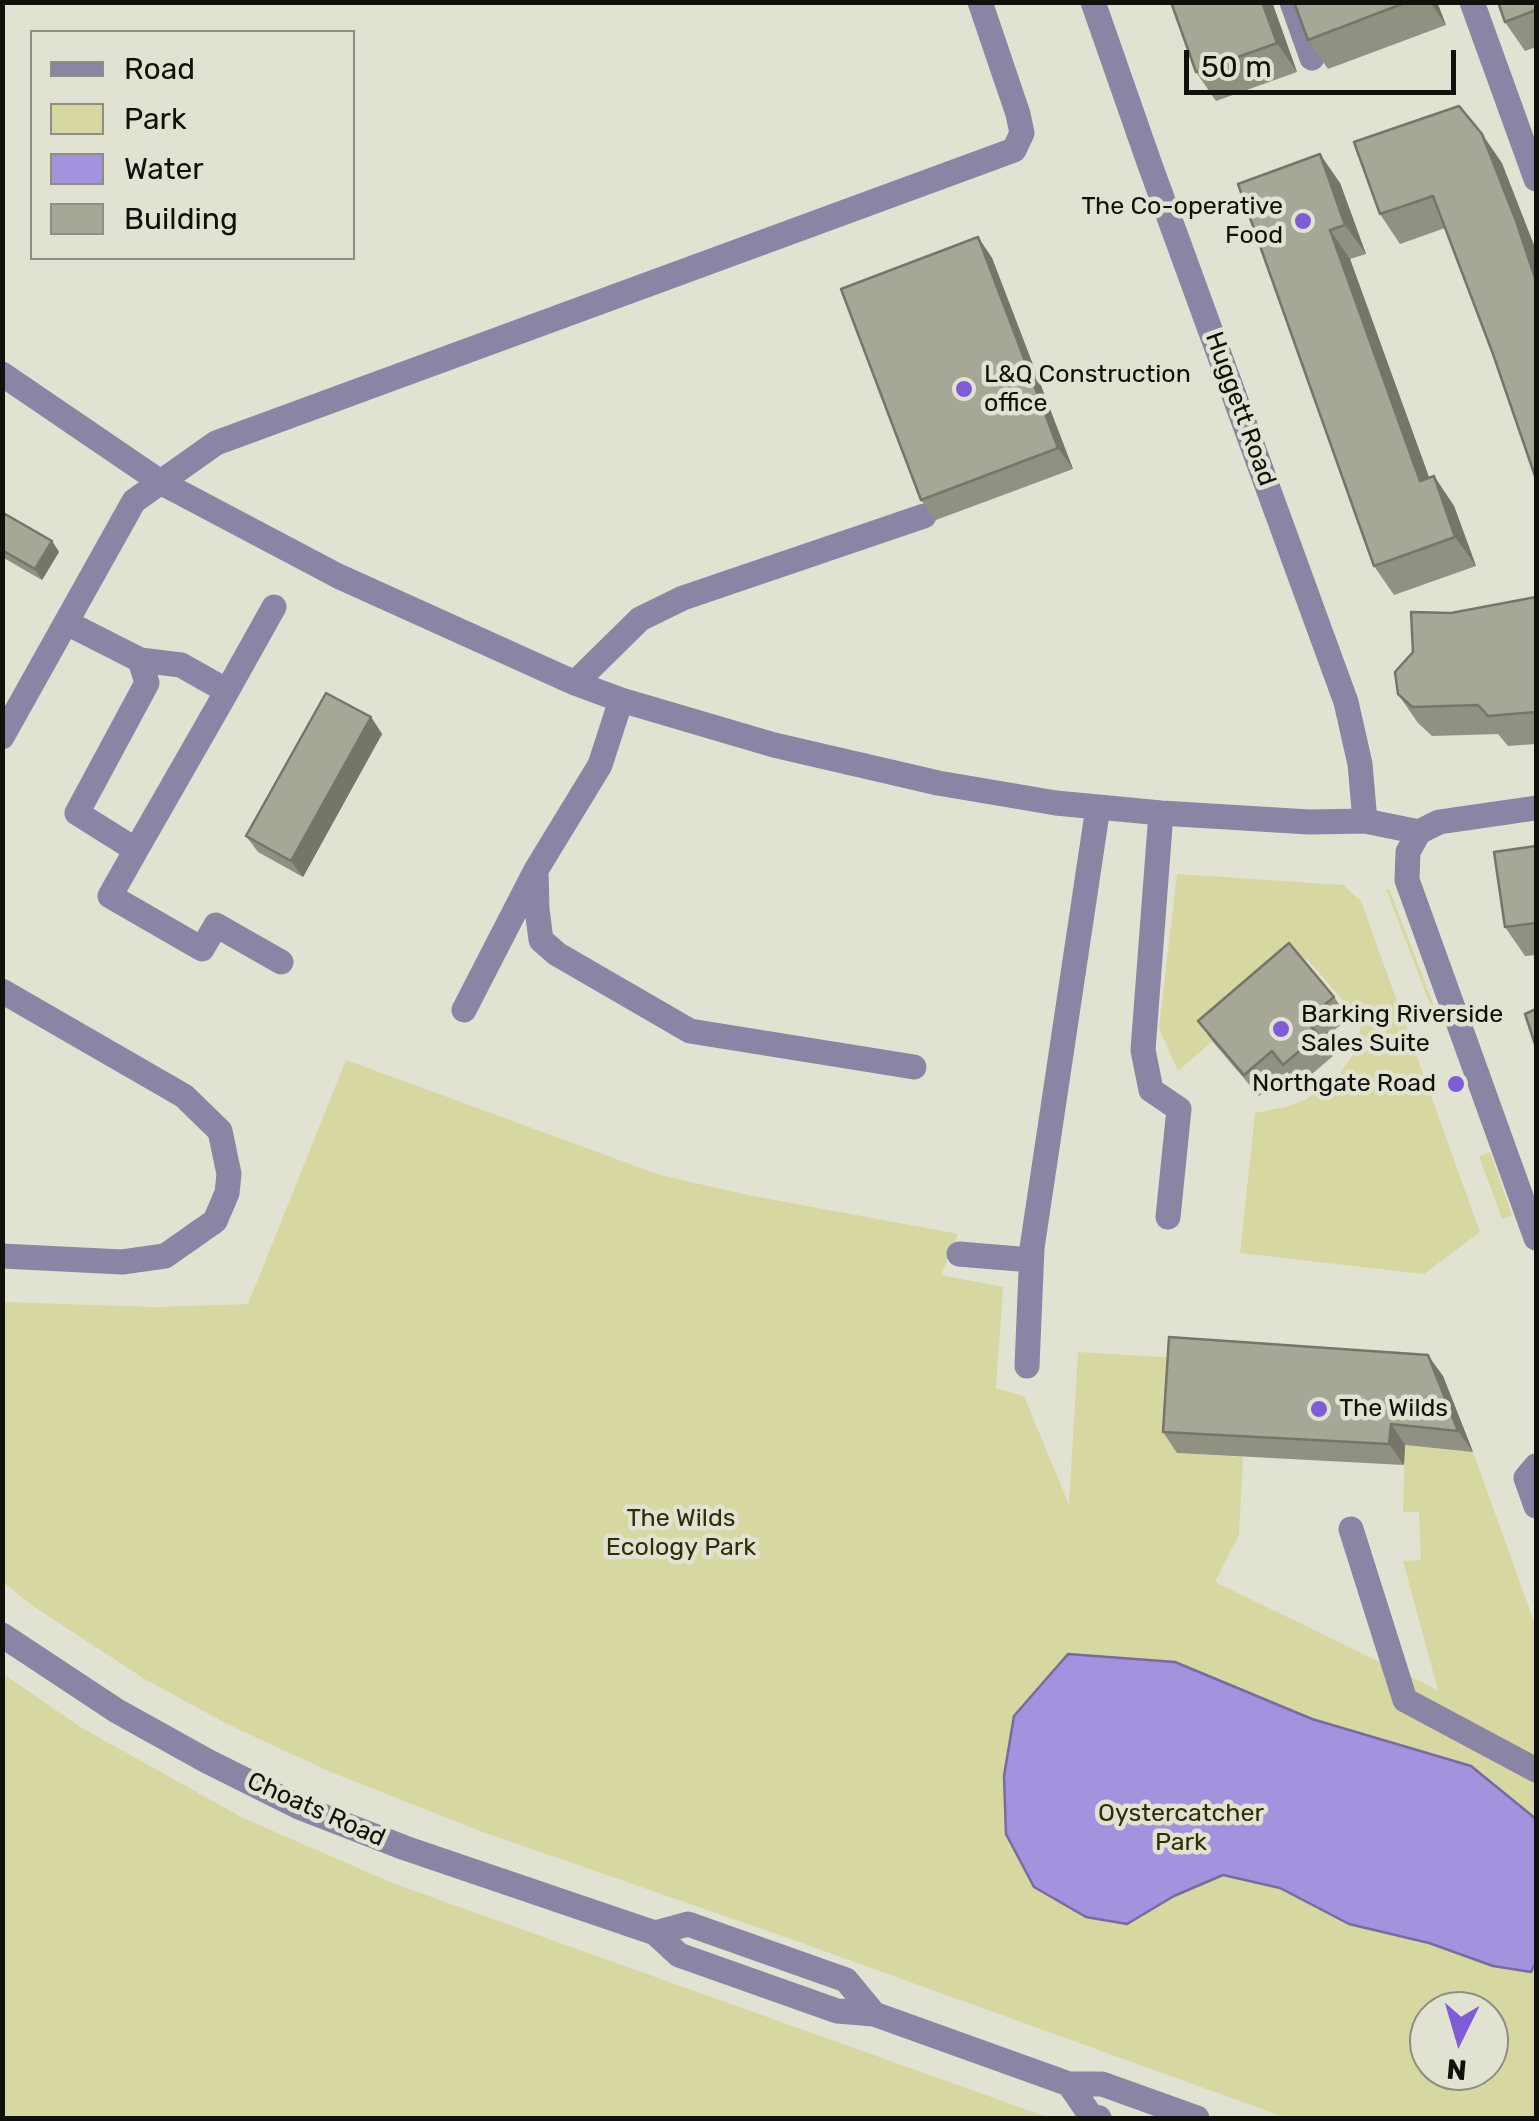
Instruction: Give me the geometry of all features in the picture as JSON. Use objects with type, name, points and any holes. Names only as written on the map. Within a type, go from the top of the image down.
[{"type":"street","points":[[2,736],[134,502],[216,443],[1014,150],[1022,133],[1018,114],[980,2]]},
{"type":"street","name":"Huggett Road","points":[[1093,2],[1346,702],[1360,764],[1365,821]]},
{"type":"street","points":[[1292,2],[1312,58]]},
{"type":"street","points":[[1472,2],[1529,134],[1536,179]]},
{"type":"street","points":[[2,374],[162,483],[338,576],[621,700],[774,745],[938,783],[1056,803],[1309,822],[1365,821],[1419,832]]},
{"type":"street","points":[[576,683],[640,619],[683,598],[924,516]]},
{"type":"street","points":[[274,607],[110,896],[202,949],[216,925],[280,962]]},
{"type":"street","points":[[68,623],[140,660],[181,665],[227,691]]},
{"type":"street","points":[[136,850],[78,813],[147,683],[140,660]]},
{"type":"street","points":[[464,1010],[536,870],[600,765],[621,700]]},
{"type":"street","points":[[1027,1366],[1032,1260],[1098,807]]},
{"type":"street","points":[[1536,808],[1439,822],[1419,832],[1408,852],[1407,880],[1536,1238]]},
{"type":"street","points":[[1160,812],[1143,1050],[1151,1090],[1179,1108],[1168,1217]]},
{"type":"street","points":[[536,870],[541,940],[557,954],[690,1030],[914,1066]]},
{"type":"street","points":[[2,991],[184,1096],[220,1131],[229,1174],[227,1193],[215,1221],[165,1256],[122,1262],[2,1256]]},
{"type":"street","points":[[959,1254],[1032,1260]]},
{"type":"street","points":[[1536,1466],[1526,1478],[1536,1506]]},
{"type":"street","points":[[1350,1529],[1405,1700],[1536,1770]]},
{"type":"street","name":"Choats Road","points":[[2,1634],[117,1711],[299,1807],[405,1848],[655,1933],[688,1924],[846,1980],[874,2014],[1069,2084],[1102,2084],[1197,2118]]},
{"type":"street","name":"Choats Road","points":[[1069,2084],[1090,2116],[1099,2118]]},
{"type":"green space","points":[[1177,874],[1343,885],[1361,901],[1480,1232],[1424,1274],[1240,1253],[1255,1113],[1307,1099],[1340,1073],[1355,1052],[1362,1022],[1307,959],[1178,1071],[1159,1028]]},
{"type":"green space","points":[[1389,889],[1439,1019],[1436,1020]]},
{"type":"green space","name":"The Wilds Ecology Park","points":[[346,1060],[660,1175],[958,1234],[941,1275],[1003,1287],[996,1388],[1024,1396],[1069,1505],[1078,1352],[1245,1362],[1178,1453],[1243,1457],[1239,1535],[1215,1582],[1438,1690],[1403,1561],[1421,1560],[1419,1512],[1403,1512],[1405,1445],[1473,1452],[1536,1627],[1536,2118],[1287,2118],[483,1832],[333,1773],[229,1725],[143,1678],[3,1582],[2,1302],[156,1307],[248,1304]]},
{"type":"green space","points":[[1490,1152],[1512,1215],[1502,1219],[1479,1156]]},
{"type":"green space","points":[[3,1674],[82,1728],[243,1818],[395,1884],[1050,2118],[3,2118]]},
{"type":"water","points":[[1068,1654],[1175,1662],[1312,1719],[1471,1766],[1536,1819],[1536,1962],[1531,1972],[1493,1966],[1429,1943],[1349,1924],[1280,1888],[1223,1875],[1174,1896],[1127,1924],[1086,1917],[1034,1887],[1006,1834],[1004,1776],[1014,1716]]},
{"type":"building","points":[[1171,2],[1262,2],[1277,43],[1196,72]]},
{"type":"building","points":[[1294,2],[1407,2],[1308,40]]},
{"type":"building","points":[[1498,2],[1536,2],[1536,10],[1505,22]]},
{"type":"building","points":[[1459,106],[1482,134],[1536,281],[1536,479],[1433,196],[1380,214],[1354,142]]},
{"type":"building","points":[[1320,154],[1345,225],[1330,230],[1420,481],[1434,476],[1455,537],[1374,566],[1238,184]]},
{"type":"building","name":"L&Q Construction office","points":[[978,237],[1058,448],[921,500],[841,289]]},
{"type":"building","points":[[5,514],[52,541],[35,569],[2,550]]},
{"type":"building","points":[[1536,597],[1536,712],[1488,716],[1478,705],[1412,707],[1398,694],[1395,672],[1413,652],[1411,612],[1451,613]]},
{"type":"building","points":[[326,693],[371,717],[291,861],[246,836]]},
{"type":"building","points":[[1536,846],[1536,923],[1505,927],[1494,852]]},
{"type":"building","name":"Barking Riverside Sales Suite","points":[[1289,943],[1334,997],[1306,1020],[1318,1035],[1283,1065],[1272,1051],[1244,1075],[1198,1021]]},
{"type":"building","points":[[1536,1009],[1536,1047],[1525,1014]]},
{"type":"building","name":"The Wilds","points":[[1169,1337],[1428,1355],[1458,1431],[1391,1424],[1389,1444],[1163,1432]]},
{"type":"place","name":"The Co-operative Food","points":[[1303,221]]},
{"type":"place","name":"L&Q Construction office","points":[[964,389]]},
{"type":"place","name":"Barking Riverside Sales Suite","points":[[1281,1029]]},
{"type":"place","name":"Northgate Road","points":[[1456,1084]]},
{"type":"place","name":"The Wilds","points":[[1319,1409]]},
{"type":"park label","name":"Oystercatcher Park","points":[[1181,1828]]}]
